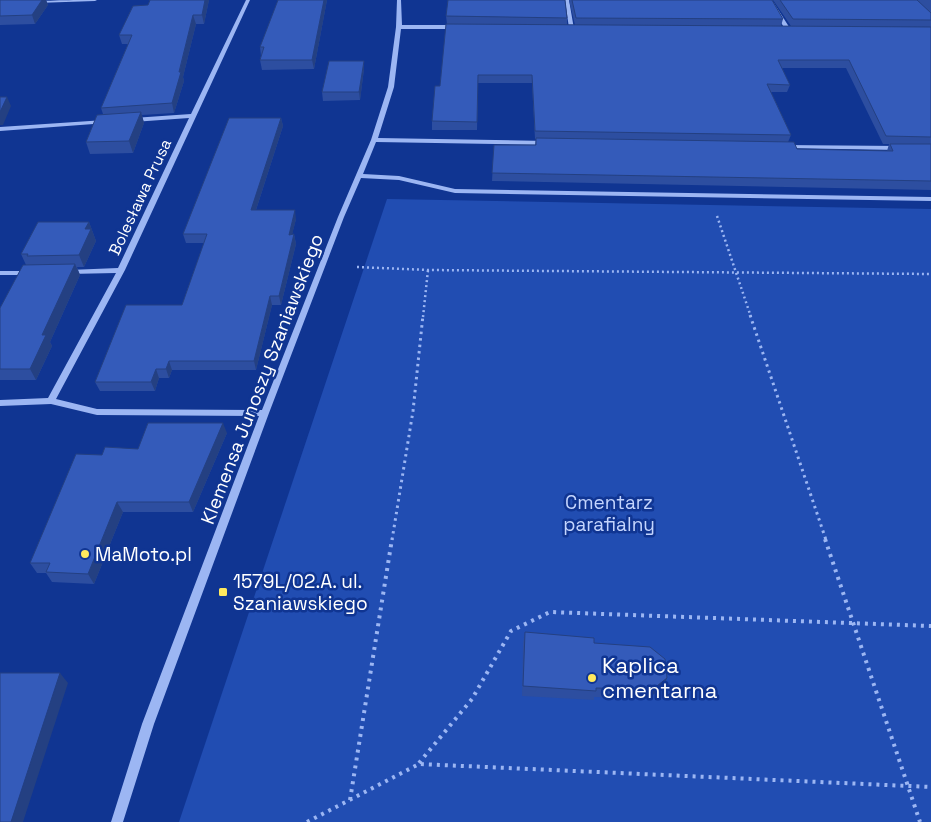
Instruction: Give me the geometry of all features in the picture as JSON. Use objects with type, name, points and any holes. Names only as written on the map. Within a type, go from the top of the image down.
[{"type":"street","points":[[29,3],[95,0]]},
{"type":"street","name":"Bolesława Prusa","points":[[51,401],[121,270],[248,0]]},
{"type":"street","name":"Klemensa Junoszy Szaniawskiego","points":[[117,822],[148,724],[265,413],[341,217],[374,140],[391,87],[399,27],[399,0]]},
{"type":"street","points":[[567,0],[572,28]]},
{"type":"street","points":[[770,0],[788,30]]},
{"type":"street","points":[[399,27],[468,27]]},
{"type":"street","points":[[562,28],[582,28]]},
{"type":"street","points":[[778,29],[798,30]]},
{"type":"street","points":[[374,140],[555,143]]},
{"type":"street","points":[[773,146],[911,148]]},
{"type":"street","points":[[360,176],[398,178],[455,191],[931,199]]},
{"type":"street","points":[[56,272],[121,270]]},
{"type":"street","points":[[0,273],[37,272]]},
{"type":"street","points":[[0,403],[51,401],[97,412],[265,413]]},
{"type":"lane","points":[[126,121],[193,116]]},
{"type":"lane","points":[[0,129],[116,122]]},
{"type":"path","points":[[715,209],[920,822]]},
{"type":"path","points":[[357,267],[428,270],[931,274]]},
{"type":"path","points":[[350,800],[413,411],[428,270]]},
{"type":"path","points":[[307,822],[419,764],[472,699],[511,631],[550,612],[931,626]]},
{"type":"path","points":[[419,764],[931,787]]},
{"type":"green space","name":"Cmentarz parafialny","points":[[387,199],[931,209],[931,822],[179,822]]},
{"type":"building","points":[[0,0],[42,0],[32,15],[0,16]]},
{"type":"building","points":[[150,0],[205,0],[202,15],[193,15],[179,72],[181,72],[172,103],[101,108],[132,35],[119,35],[133,6],[148,5]]},
{"type":"building","points":[[278,0],[324,0],[312,60],[260,60],[264,47],[260,47]]},
{"type":"building","points":[[448,0],[565,0],[567,18],[446,16]]},
{"type":"building","points":[[572,0],[772,0],[783,19],[576,18]]},
{"type":"building","points":[[780,0],[917,0],[931,13],[931,20],[793,19]]},
{"type":"building","points":[[446,24],[931,27],[931,137],[886,136],[849,60],[778,60],[790,85],[767,84],[791,135],[535,131],[532,75],[478,75],[477,122],[432,121],[435,86],[440,86]]},
{"type":"building","points":[[329,61],[364,61],[359,92],[322,92]]},
{"type":"building","points":[[0,97],[7,97],[0,112]]},
{"type":"building","points":[[141,112],[129,141],[86,142],[97,115]]},
{"type":"building","points":[[229,118],[281,118],[251,210],[295,210],[289,235],[294,234],[279,296],[270,296],[254,361],[169,361],[166,369],[156,369],[151,382],[95,382],[126,305],[182,305],[207,234],[183,234]]},
{"type":"building","points":[[536,138],[794,142],[797,149],[893,151],[890,144],[931,144],[931,181],[492,173],[494,145],[536,145]]},
{"type":"building","points":[[38,222],[89,222],[85,229],[91,229],[79,255],[27,256],[28,254],[21,254]]},
{"type":"building","points":[[75,264],[42,335],[46,335],[30,369],[0,369],[0,308],[23,265]]},
{"type":"building","points":[[148,423],[223,423],[189,502],[117,502],[88,574],[46,572],[50,563],[30,563],[76,454],[102,455],[105,447],[138,449]]},
{"type":"building","name":"Kaplica cmentarna","points":[[525,632],[594,638],[594,643],[650,647],[665,659],[667,678],[653,689],[596,688],[596,691],[523,686]]},
{"type":"building","points":[[0,673],[60,673],[11,822],[0,822]]},
{"type":"place","name":"MaMoto.pl","points":[[85,554]]},
{"type":"place","name":"1579L/02.A. ul. Szaniawskiego","points":[[223,592]]},
{"type":"place","name":"Kaplica cmentarna","points":[[592,678]]}]
